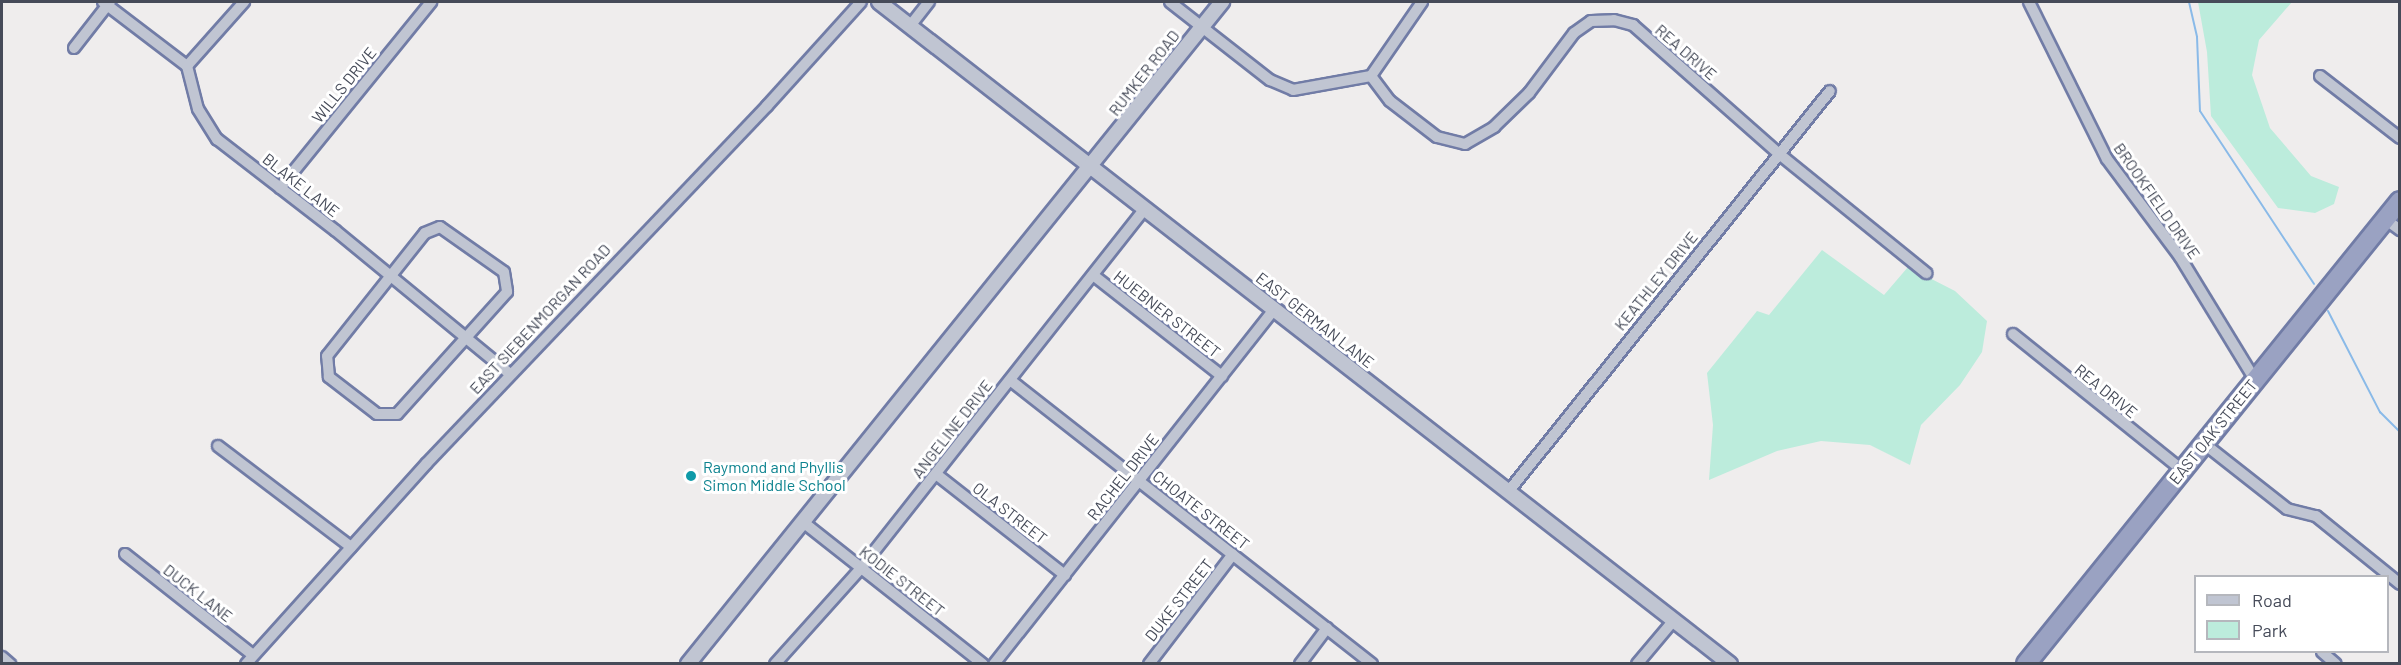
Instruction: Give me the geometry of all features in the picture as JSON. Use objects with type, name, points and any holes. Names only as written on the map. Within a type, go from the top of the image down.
[{"type":"highway","name":"EAST OAK STREET","points":[[2026,663],[2202,442],[2392,224],[2400,201]]},
{"type":"street","points":[[74,48],[107,3],[187,66],[244,2]]},
{"type":"street","name":"WILLS DRIVE","points":[[280,188],[431,2]]},
{"type":"street","name":"EAST SIEBENMORGAN ROAD","points":[[250,659],[510,374],[767,105],[861,2]]},
{"type":"street","name":"EAST GERMAN LANE","points":[[879,2],[1730,663]]},
{"type":"street","points":[[910,26],[929,2]]},
{"type":"street","points":[[1170,2],[1270,80],[1293,90],[1371,76],[1422,2]]},
{"type":"street","name":"RUMKER ROAD","points":[[1092,166],[1222,2]]},
{"type":"street","name":"BROOKFIELD DRIVE","points":[[2030,2],[2107,159],[2181,257],[2255,380]]},
{"type":"street","name":"REA DRIVE","points":[[1371,76],[1390,101],[1437,136],[1466,144],[1494,127],[1522,100],[1574,33],[1591,21],[1614,20],[1633,25],[1778,153],[1926,273]]},
{"type":"street","name":"BLAKE LANE","points":[[187,66],[206,126],[217,139],[390,275],[510,374]]},
{"type":"street","points":[[2320,76],[2400,138]]},
{"type":"street","name":"KEATHLEY DRIVE","points":[[1508,492],[1830,90]]},
{"type":"street","points":[[688,663],[1092,166]]},
{"type":"street","name":"ANGELINE DRIVE","points":[[777,663],[861,568],[1145,208]]},
{"type":"street","points":[[440,227],[497,265],[507,281],[507,292],[468,339],[397,414],[378,414],[337,384],[326,367],[331,348],[390,275],[425,233],[440,227]]},
{"type":"street","name":"HUEBNER STREET","points":[[1093,275],[1222,376]]},
{"type":"street","name":"RACHEL DRIVE","points":[[994,663],[1274,309]]},
{"type":"street","name":"REA DRIVE","points":[[2013,334],[2182,470]]},
{"type":"street","name":"CHOATE STREET","points":[[1010,380],[1372,663]]},
{"type":"street","points":[[2202,442],[2287,509],[2316,516],[2389,575]]},
{"type":"street","points":[[218,446],[351,547]]},
{"type":"street","name":"OLA STREET","points":[[936,474],[1065,575]]},
{"type":"street","name":"KODIE STREET","points":[[803,522],[983,663]]},
{"type":"street","name":"DUCK LANE","points":[[125,554],[250,659]]},
{"type":"street","name":"DUKE STREET","points":[[1149,663],[1233,555]]},
{"type":"street","points":[[1637,663],[1674,620]]},
{"type":"street","points":[[1300,663],[1327,628]]},
{"type":"street","points":[[2324,653],[2336,663]]},
{"type":"street","points":[[2,657],[10,663]]},
{"type":"green space","points":[[2198,2],[2292,2],[2259,40],[2252,75],[2270,128],[2311,176],[2339,187],[2334,204],[2315,213],[2278,208],[2211,116],[2207,52]]},
{"type":"green space","points":[[1822,250],[1884,295],[1908,267],[1955,291],[1987,321],[1982,352],[1960,385],[1921,425],[1910,465],[1870,445],[1821,441],[1777,451],[1709,480],[1713,425],[1707,373],[1757,311],[1769,315]]},
{"type":"waterway","points":[[2189,2],[2197,37],[2200,111],[2314,284]]},
{"type":"waterway","points":[[2328,311],[2380,412],[2400,432]]},
{"type":"place","name":"Raymond and Phyllis Simon Middle School","points":[[691,476]]}]
